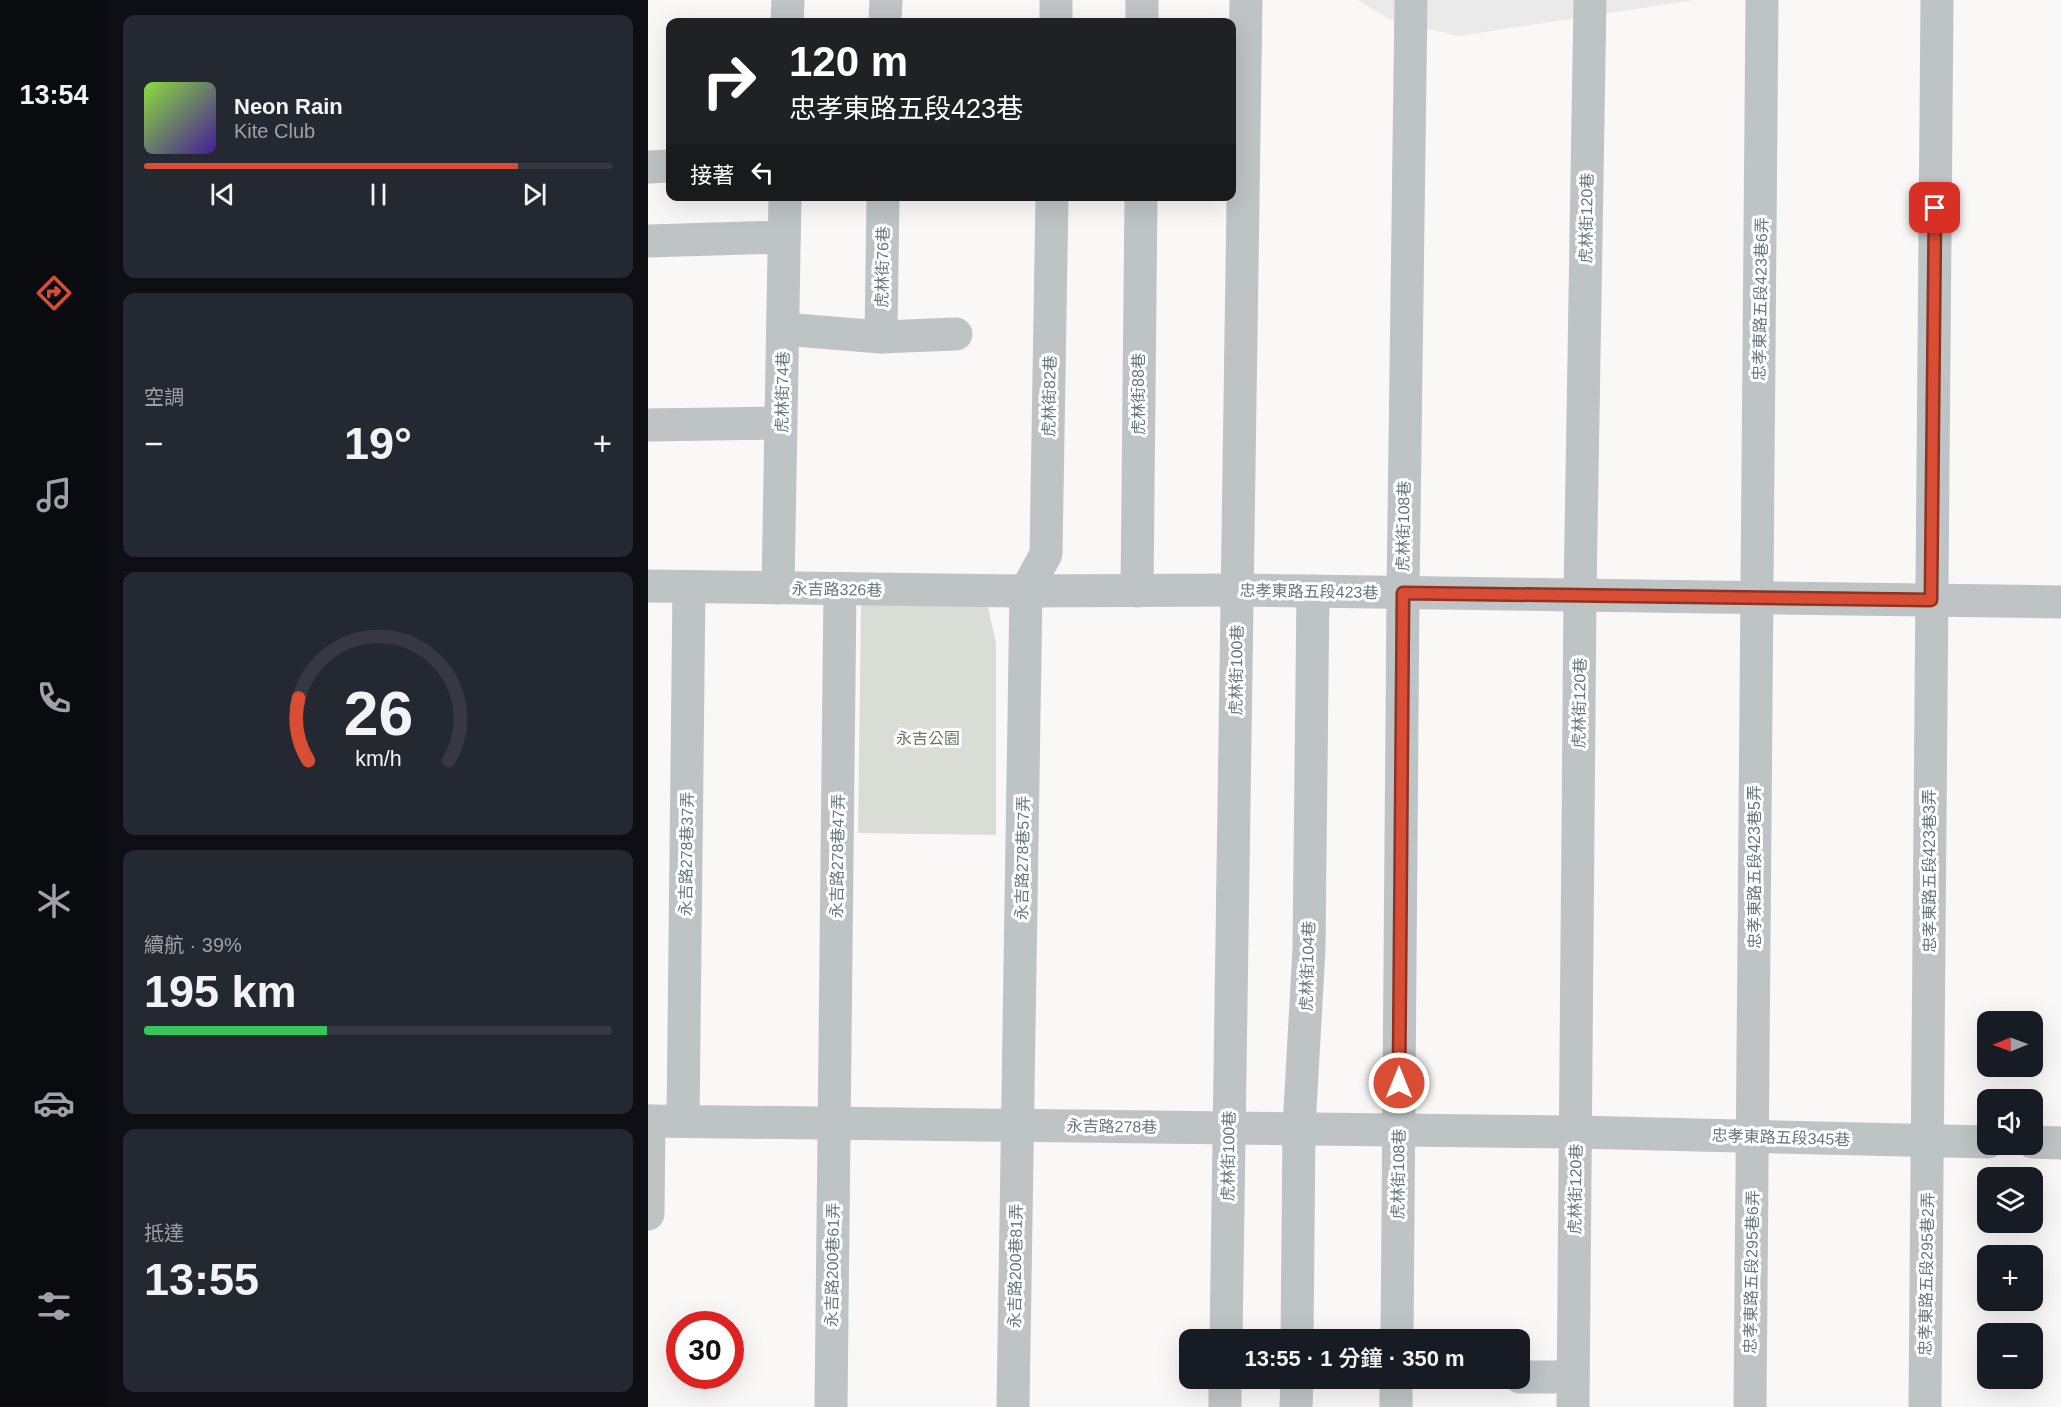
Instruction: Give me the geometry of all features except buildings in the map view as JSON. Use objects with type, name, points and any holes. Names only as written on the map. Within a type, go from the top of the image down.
[{"type":"street","points":[[787,18],[788,0]]},
{"type":"street","points":[[885,18],[886,0]]},
{"type":"street","points":[[1056,0],[1056,18]]},
{"type":"street","points":[[1142,0],[1142,18]]},
{"type":"street","name":"虎林街100巷","points":[[1226,1329],[1237,590],[1239,41],[1246,0]]},
{"type":"street","name":"虎林街108巷","points":[[1397,1329],[1411,0]]},
{"type":"street","name":"虎林街120巷","points":[[1573,1392],[1580,595],[1590,0]]},
{"type":"street","name":"忠孝東路五段423巷6弄","points":[[1757,598],[1762,0]]},
{"type":"street","name":"忠孝東路五段423巷3弄","points":[[1928,1141],[1936,0]]},
{"type":"street","points":[[648,167],[666,166]]},
{"type":"street","name":"虎林街74巷","points":[[778,588],[785,201]]},
{"type":"street","name":"虎林街76巷","points":[[881,337],[883,201]]},
{"type":"street","name":"虎林街82巷","points":[[1026,591],[1046,554],[1052,201]]},
{"type":"street","name":"虎林街88巷","points":[[1137,591],[1141,201]]},
{"type":"street","points":[[648,241],[784,237]]},
{"type":"street","points":[[783,329],[881,337],[956,334]]},
{"type":"street","points":[[648,425],[781,423]]},
{"type":"street","name":"永吉路326巷","points":[[648,586],[1026,591]]},
{"type":"street","name":"永吉路278巷37弄","points":[[683,1121],[689,587]]},
{"type":"street","name":"永吉路278巷47弄","points":[[834,1123],[840,589]]},
{"type":"street","name":"忠孝東路五段423巷","points":[[1026,591],[1237,590],[2061,602]]},
{"type":"street","name":"永吉路278巷57弄","points":[[1017,1125],[1026,591]]},
{"type":"street","name":"虎林街104巷","points":[[1297,1329],[1299,1128],[1309,949],[1313,591]]},
{"type":"street","name":"忠孝東路五段423巷5弄","points":[[1752,1137],[1757,598]]},
{"type":"street","points":[[648,1214],[649,1121]]},
{"type":"street","name":"永吉路278巷","points":[[649,1121],[1575,1131]]},
{"type":"street","name":"永吉路200巷61弄","points":[[831,1407],[834,1123]]},
{"type":"street","name":"永吉路200巷81弄","points":[[1013,1407],[1017,1125]]},
{"type":"street","name":"忠孝東路五段345巷","points":[[1575,1131],[1977,1142]]},
{"type":"street","name":"忠孝東路五段295巷6弄","points":[[1750,1407],[1752,1137]]},
{"type":"street","name":"忠孝東路五段295巷2弄","points":[[1925,1407],[1928,1141]]},
{"type":"street","points":[[2043,1142],[2061,1143]]},
{"type":"street","points":[[1530,1380],[1573,1392]]},
{"type":"street","points":[[1225,1389],[1225,1407]]},
{"type":"street","points":[[1296,1407],[1297,1389]]},
{"type":"street","points":[[1396,1389],[1396,1407]]},
{"type":"shaded area","points":[[1358,0],[1695,0],[1459,36],[1390,20]]},
{"type":"green space","name":"永吉公園","points":[[861,603],[988,607],[996,643],[996,835],[858,833]]},
{"type":"route","points":[[1399,1083],[1403,593],[1931,600],[1935,208]]}]
